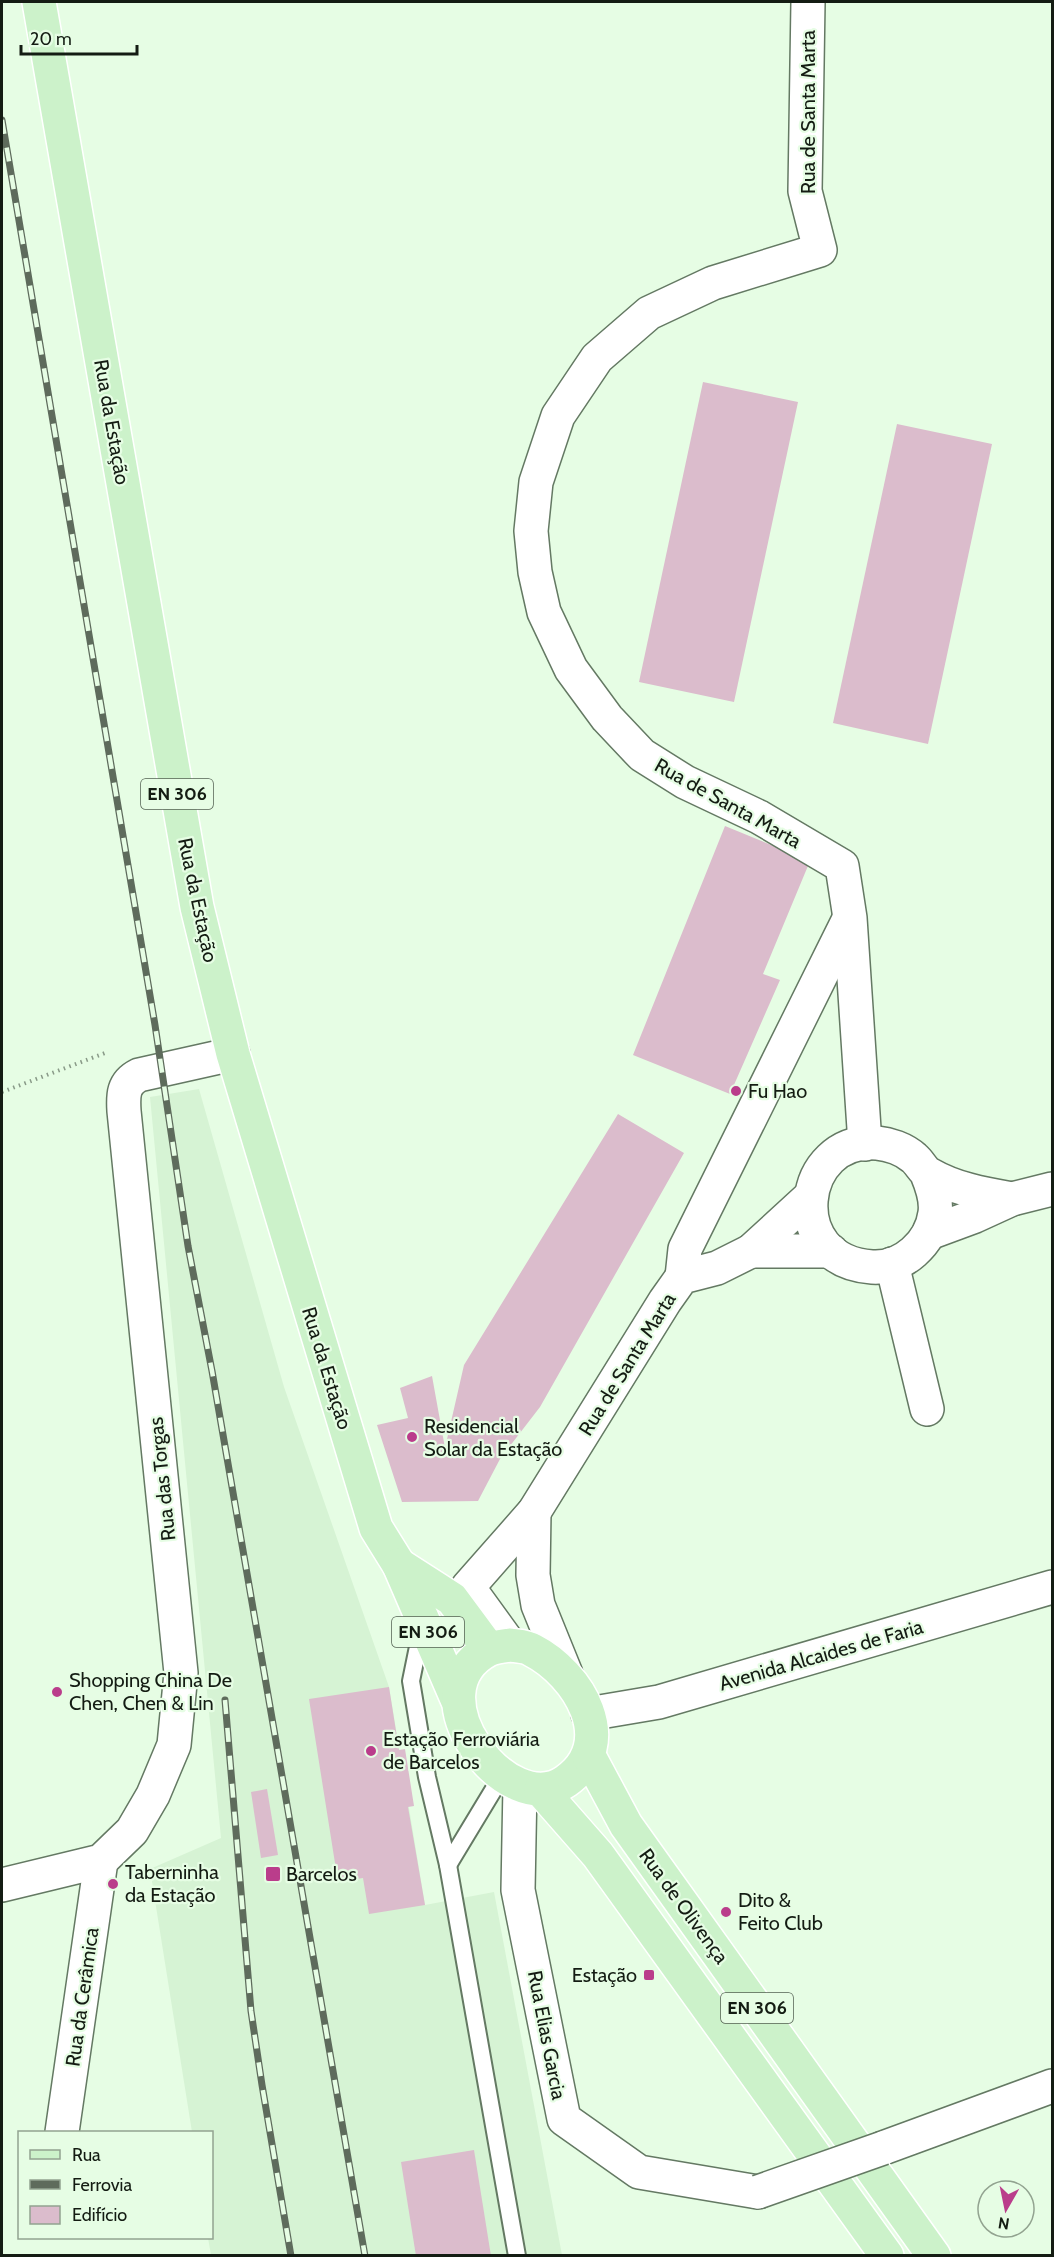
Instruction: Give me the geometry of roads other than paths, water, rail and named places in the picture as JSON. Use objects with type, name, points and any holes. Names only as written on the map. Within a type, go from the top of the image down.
[{"type":"main road","name":"Rua da Estação","points":[[39,2],[197,907],[233,1054],[376,1528],[399,1565],[457,1699]]},
{"type":"main road","name":"Rua da Estação","points":[[399,1565],[460,1593],[500,1647]]},
{"type":"main road","points":[[500,1647],[530,1649],[566,1674],[588,1714],[593,1735],[589,1756],[578,1773],[561,1785],[521,1783]]},
{"type":"main road","name":"EN 306","points":[[500,1647],[472,1662],[461,1679],[457,1699],[462,1720],[472,1742],[486,1760],[521,1783]]},
{"type":"main road","name":"Rua de Olivença","points":[[589,1756],[626,1825],[934,2256]]},
{"type":"main road","name":"Rua de Olivença","points":[[521,1783],[598,1855],[887,2256]]},
{"type":"street","name":"Rua de Santa Marta","points":[[808,2],[805,191],[820,250],[713,284],[650,313],[597,358],[558,416],[536,482],[531,531],[535,572],[544,612],[571,669],[607,718],[642,755],[685,782],[759,817],[842,866],[850,918],[865,1144]]},
{"type":"street","name":"Rua de Santa Marta","points":[[460,1593],[534,1512],[682,1277],[685,1249],[850,918]]},
{"type":"street","name":"Rua das Torgas","points":[[101,1861],[132,1831],[153,1795],[174,1745],[181,1673],[124,1103],[126,1085],[134,1078],[144,1074],[233,1054]]},
{"type":"street","points":[[876,1143],[897,1147],[914,1158],[927,1174],[935,1203],[935,1213],[929,1233],[917,1250],[900,1262],[880,1268],[859,1266],[840,1259],[824,1245],[813,1227],[809,1206],[813,1186],[822,1167],[837,1154],[856,1145],[876,1143]]},
{"type":"street","points":[[927,1174],[968,1191],[1012,1199]]},
{"type":"street","points":[[929,1233],[1012,1199],[1053,1189]]},
{"type":"street","name":"Rua de Santa Marta","points":[[682,1277],[717,1268],[752,1251],[811,1196]]},
{"type":"street","name":"Rua de Santa Marta","points":[[752,1251],[831,1251]]},
{"type":"street","points":[[892,1264],[927,1409]]},
{"type":"street","points":[[534,1512],[533,1575],[538,1605],[566,1674]]},
{"type":"street","name":"Avenida Alcaides de Faria","points":[[588,1714],[659,1702],[1053,1587]]},
{"type":"street","name":"Rua Elias Garcia","points":[[521,1783],[518,1890],[564,2119],[639,2172],[758,2193],[1053,2086]]},
{"type":"street","points":[[2,1885],[101,1861]]},
{"type":"street","name":"Rua da Cerâmica","points":[[62,2131],[101,1861]]},
{"type":"lane","points":[[423,1621],[411,1680],[427,1777],[448,1865],[517,2256]]},
{"type":"lane","points":[[448,1865],[521,1783]]},
{"type":"railway","points":[[2,120],[155,1025],[188,1246],[212,1371],[365,2256]]},
{"type":"railway","points":[[225,1700],[251,2011],[291,2256]]},
{"type":"place","name":"Fu Hao","points":[[736,1091]]},
{"type":"place","name":"Residencial Solar da Estação","points":[[412,1437]]},
{"type":"place","name":"Shopping China De Chen, Chen & Lin","points":[[57,1692]]},
{"type":"place","name":"Estação Ferroviária de Barcelos","points":[[371,1751]]},
{"type":"place","name":"Barcelos","points":[[273,1874]]},
{"type":"place","name":"Taberninha da Estação","points":[[113,1884]]},
{"type":"place","name":"Dito & Feito Club","points":[[726,1912]]},
{"type":"place","name":"Estação","points":[[649,1975]]}]
